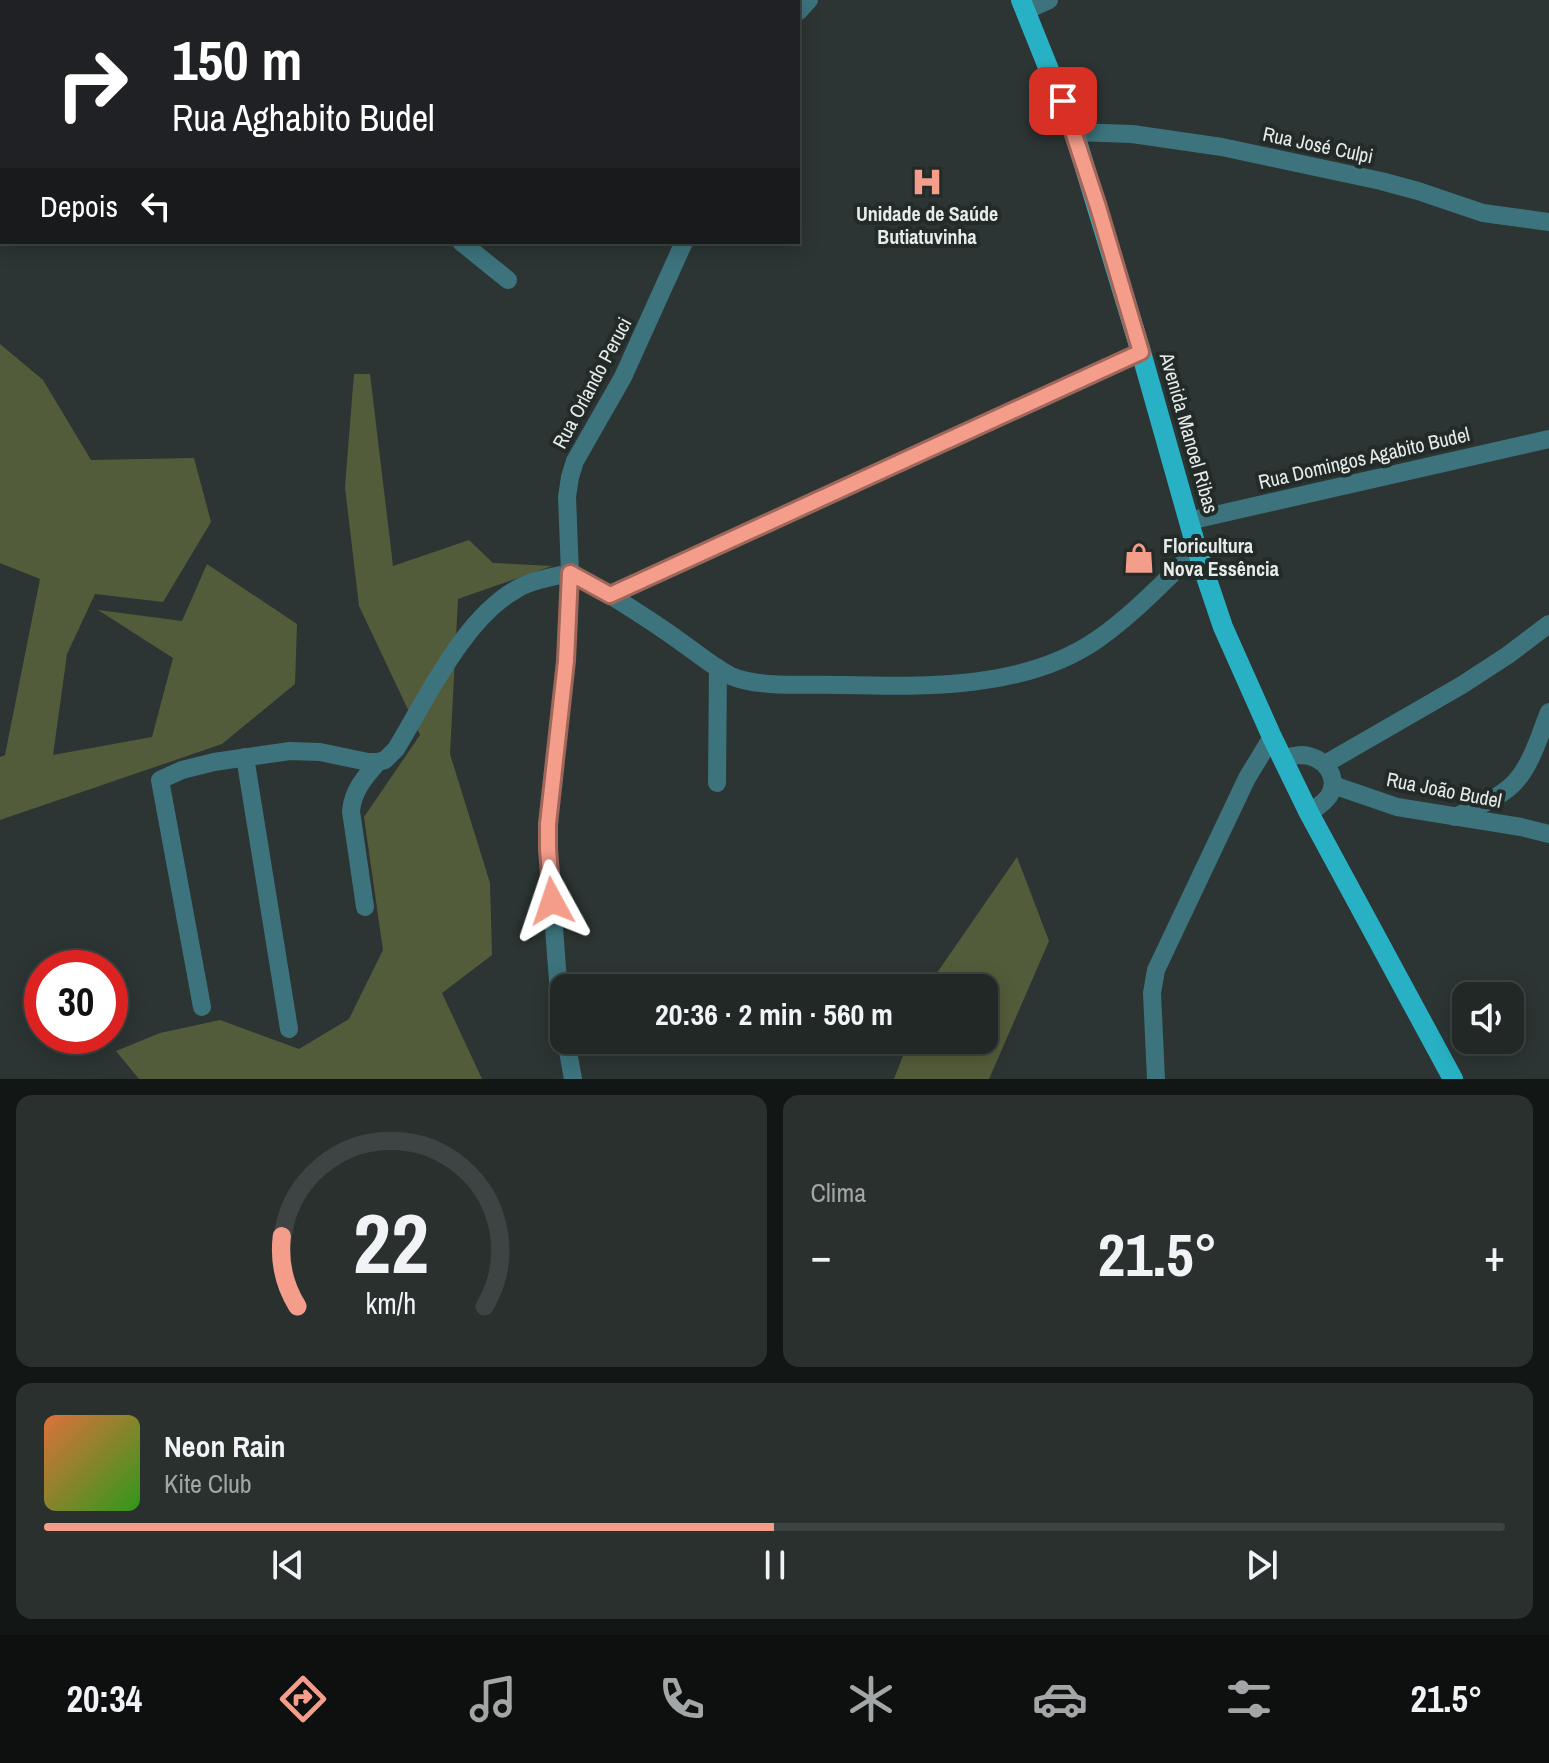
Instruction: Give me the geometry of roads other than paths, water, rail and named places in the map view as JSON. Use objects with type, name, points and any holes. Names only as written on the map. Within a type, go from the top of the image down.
[{"type":"main road","name":"Avenida Manoel Ribas","points":[[1023,5],[1074,132],[1197,550],[1223,627],[1309,813],[1453,1079]]},
{"type":"street","points":[[1023,5],[1049,0]]},
{"type":"street","name":"Rua José Culpi","points":[[1074,132],[1132,134],[1236,150],[1381,181],[1483,213],[1549,222]]},
{"type":"street","points":[[463,244],[508,280]]},
{"type":"street","name":"Rua Orlando Peruci","points":[[558,974],[548,849],[550,803],[565,676],[570,573],[567,497],[573,469],[641,341],[683,244]]},
{"type":"street","points":[[610,595],[1141,352]]},
{"type":"street","name":"Rua Domingos Agabito Budel","points":[[1189,521],[1543,440]]},
{"type":"street","points":[[202,1007],[160,780],[197,766],[304,750],[378,762],[385,760],[396,749],[449,660],[477,622],[519,587],[570,573],[658,625],[718,668],[744,680],[895,686],[980,681],[1058,661],[1113,628],[1197,550]]},
{"type":"street","points":[[1325,764],[1462,685],[1549,624]]},
{"type":"street","points":[[717,783],[718,668]]},
{"type":"street","points":[[1455,817],[1501,793],[1518,780],[1549,712]]},
{"type":"street","points":[[1156,1079],[1152,993],[1156,970],[1247,778],[1272,737]]},
{"type":"street","points":[[1282,759],[1303,755],[1318,759],[1330,772],[1333,785],[1326,799],[1309,813]]},
{"type":"street","points":[[245,757],[289,1029]]},
{"type":"street","points":[[365,907],[351,811],[357,788],[378,762]]},
{"type":"street","name":"Rua João Budel","points":[[1333,785],[1397,807],[1549,834]]},
{"type":"street","points":[[569,1054],[573,1079]]},
{"type":"place","name":"Unidade de Saúde Butiatuvinha","points":[[927,182]]},
{"type":"place","name":"Floricultura Nova Essência","points":[[1139,558]]}]
